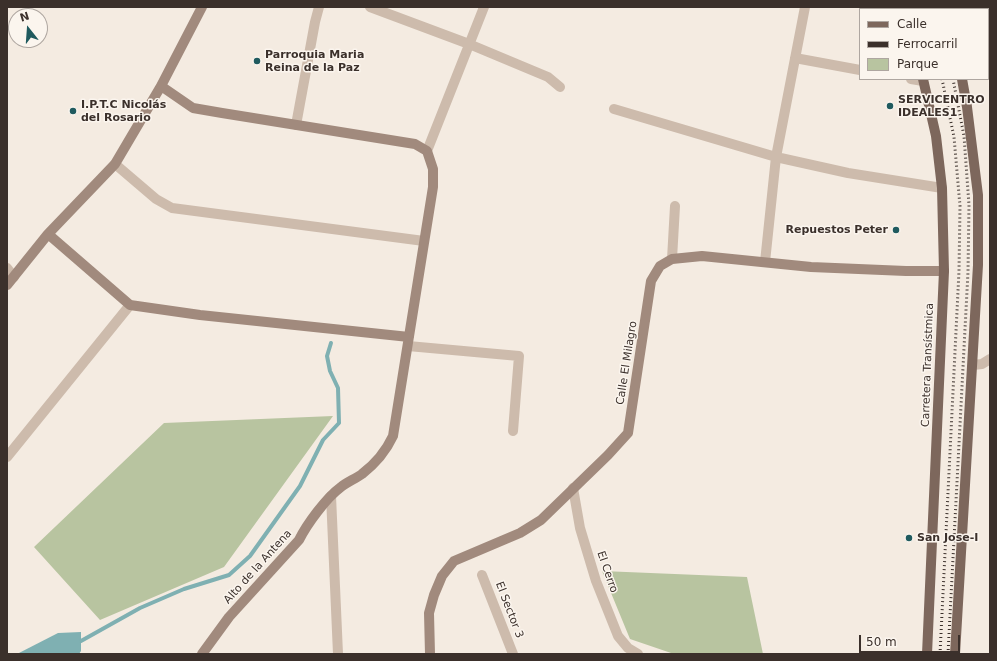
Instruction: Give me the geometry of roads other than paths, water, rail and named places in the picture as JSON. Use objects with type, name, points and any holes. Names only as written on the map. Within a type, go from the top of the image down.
[{"type":"main road","name":"Carretera Transístmica","points":[[923,80],[936,136],[942,188],[944,271],[927,654]]},
{"type":"main road","points":[[955,654],[978,265],[978,194],[962,80]]},
{"type":"street","points":[[10,281],[48,234],[115,164],[161,86],[202,7]]},
{"type":"street","points":[[296,125],[314,22],[319,7]]},
{"type":"street","points":[[370,7],[469,44],[548,78],[560,87]]},
{"type":"street","points":[[161,86],[193,108],[415,144],[427,151],[484,7]]},
{"type":"street","points":[[765,262],[776,157],[805,7]]},
{"type":"street","points":[[795,58],[859,70]]},
{"type":"street","points":[[614,109],[776,157],[848,173],[942,188]]},
{"type":"street","name":"Alto de la Antena","points":[[202,654],[229,617],[299,540],[305,528],[331,496],[340,487],[362,474],[381,456],[388,447],[393,436],[433,186],[432,169],[427,151]]},
{"type":"street","points":[[115,164],[156,199],[172,208],[424,241]]},
{"type":"street","points":[[675,206],[672,259],[702,256],[819,268],[944,271]]},
{"type":"street","points":[[48,234],[130,305],[519,356],[513,431]]},
{"type":"street","name":"Calle El Milagro","points":[[430,654],[429,613],[434,595],[442,576],[454,561],[520,534],[541,520],[608,455],[628,433],[651,282],[660,266],[672,259]]},
{"type":"street","points":[[7,268],[10,281]]},
{"type":"street","points":[[7,457],[130,305]]},
{"type":"street","points":[[972,365],[982,364],[990,359]]},
{"type":"street","name":"El Cerro","points":[[573,488],[580,528],[596,581],[618,636],[628,648],[638,654]]},
{"type":"street","points":[[331,496],[338,654]]},
{"type":"street","name":"El Sector 3","points":[[482,575],[513,654]]},
{"type":"water","points":[[81,632],[81,651],[79,654],[17,654],[58,633]]},
{"type":"waterway","points":[[81,641],[140,608],[184,589],[229,575],[250,556],[300,486],[323,440],[339,423],[338,388],[330,371],[327,356],[331,343]]},
{"type":"railway","points":[[940,654],[959,271],[960,206],[954,137],[942,80]]},
{"type":"railway","points":[[948,654],[968,272],[969,205],[964,136],[953,80]]},
{"type":"place","name":"Parroquia Maria Reina de la Paz","points":[[257,61]]},
{"type":"place","name":"SERVICENTRO IDEALES1","points":[[890,106]]},
{"type":"place","name":"I.P.T.C Nicolás del Rosario","points":[[73,111]]},
{"type":"place","name":"Repuestos Peter","points":[[896,230]]},
{"type":"place","name":"San Jose-I","points":[[909,538]]}]
